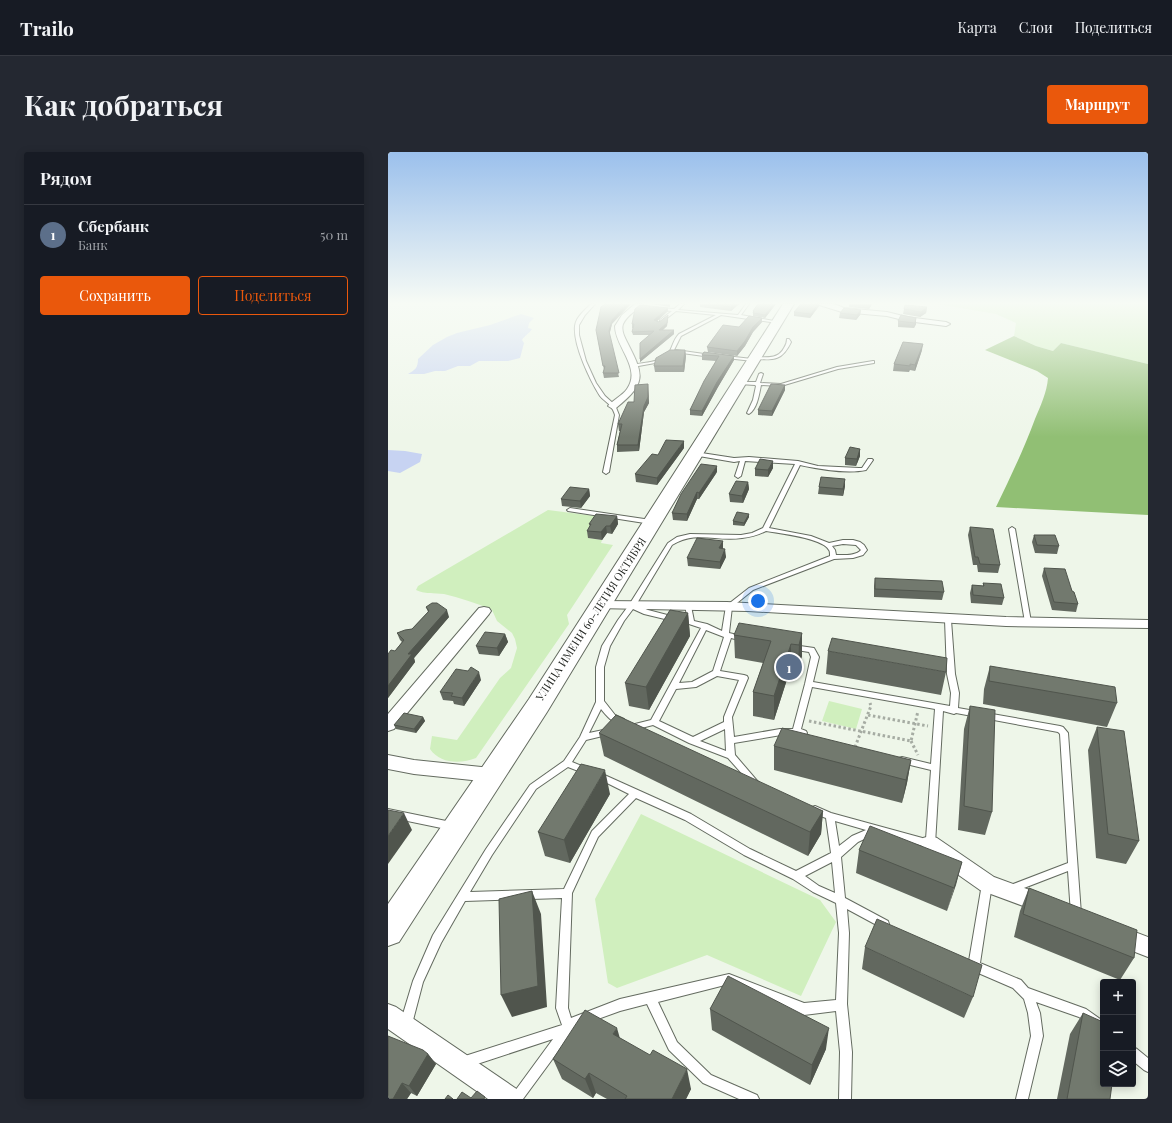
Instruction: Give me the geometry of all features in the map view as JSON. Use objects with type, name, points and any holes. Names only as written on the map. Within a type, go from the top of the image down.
[{"type":"main road","name":"УЛИЦА ИМЕНИ 60-ЛЕТИЯ ОКТЯБРЯ","points":[[389,928],[458,828],[695,454],[752,384],[756,364],[764,348]]},
{"type":"street","points":[[613,406],[633,388],[636,377],[634,366],[627,348]]},
{"type":"street","points":[[600,605],[729,606],[948,620],[1148,624]]},
{"type":"street","points":[[388,726],[484,611]]},
{"type":"street","points":[[390,761],[414,767],[491,775]]},
{"type":"street","points":[[930,844],[987,884],[1007,890],[1148,948]]},
{"type":"street","points":[[397,1021],[509,1099]]},
{"type":"lane","points":[[581,348],[584,361],[594,383],[603,397],[613,406],[617,415],[606,472]]},
{"type":"lane","points":[[634,366],[666,358],[673,348]]},
{"type":"lane","points":[[672,351],[756,364],[779,357],[786,348]]},
{"type":"lane","points":[[749,413],[755,400],[752,384],[781,385],[837,368],[873,362]]},
{"type":"lane","points":[[695,454],[742,460],[798,463],[824,468],[859,470],[864,469],[870,460]]},
{"type":"lane","points":[[738,476],[742,460]]},
{"type":"lane","points":[[397,1021],[438,939],[489,852],[532,787],[567,763],[583,738],[600,702],[600,667],[606,646],[670,544],[675,539],[692,535],[737,538],[760,533],[765,529],[798,463]]},
{"type":"lane","points":[[570,510],[653,522]]},
{"type":"lane","points":[[765,529],[798,534],[828,545],[831,548],[833,557]]},
{"type":"lane","points":[[1012,529],[1028,622]]},
{"type":"lane","points":[[716,673],[726,636],[729,606],[751,589],[833,557],[853,556],[861,554],[864,550],[863,546],[858,543],[839,542],[828,545]]},
{"type":"lane","points":[[632,606],[662,617],[705,626],[726,636],[751,640]]},
{"type":"lane","points":[[688,606],[691,622]]},
{"type":"lane","points":[[948,620],[951,674],[955,693],[954,711]]},
{"type":"lane","points":[[654,722],[705,626]]},
{"type":"lane","points":[[788,646],[811,650],[814,657],[809,684],[796,731]]},
{"type":"lane","points":[[673,686],[693,685],[716,673],[744,678],[728,717],[731,756]]},
{"type":"lane","points":[[809,684],[919,705],[1060,729],[1064,733],[1073,865],[1091,924]]},
{"type":"lane","points":[[600,702],[612,717],[634,727]]},
{"type":"lane","points":[[809,808],[830,816],[930,844],[939,708]]},
{"type":"lane","points":[[583,738],[654,722],[692,741],[731,756],[761,789]]},
{"type":"lane","points":[[692,741],[728,724]]},
{"type":"lane","points":[[730,741],[780,732],[796,731],[809,735]]},
{"type":"lane","points":[[893,757],[935,768]]},
{"type":"lane","points":[[567,763],[602,777],[688,817],[747,852],[796,876],[816,889],[894,929]]},
{"type":"lane","points":[[569,1028],[562,1008],[567,893],[595,834],[635,793]]},
{"type":"lane","points":[[388,813],[458,828]]},
{"type":"lane","points":[[830,816],[836,855],[844,933],[841,1004],[846,1052],[845,1099]]},
{"type":"lane","points":[[796,876],[836,855],[855,839],[877,829]]},
{"type":"lane","points":[[1007,890],[1073,865]]},
{"type":"lane","points":[[974,965],[987,884]]},
{"type":"lane","points":[[462,897],[567,893]]},
{"type":"lane","points":[[960,959],[1018,984],[1028,996],[1034,1013],[1037,1036],[1022,1099]]},
{"type":"lane","points":[[516,1099],[572,1023],[620,1005],[729,979],[804,1010],[841,1004]]},
{"type":"lane","points":[[1024,992],[1082,1013],[1100,1026]]},
{"type":"lane","points":[[650,998],[673,1046],[707,1079],[753,1099]]},
{"type":"lane","points":[[459,1064],[569,1028]]},
{"type":"lane","points":[[1136,1056],[1148,1066]]},
{"type":"path","points":[[855,747],[871,706],[867,695]]},
{"type":"path","points":[[799,719],[911,741],[919,705]]},
{"type":"path","points":[[868,715],[938,728]]},
{"type":"green space","points":[[989,348],[1043,348],[1053,351],[1056,348],[1083,348],[1148,364],[1148,515],[996,507],[1031,430],[1045,394],[1048,378],[1037,371],[985,350]]},
{"type":"green space","points":[[1043,348],[1056,348],[1053,351]]},
{"type":"green space","points":[[1083,348],[1148,348],[1148,364]]},
{"type":"green space","points":[[548,510],[595,516],[588,538],[602,540],[601,543],[613,545],[567,615],[569,624],[476,758],[457,762],[439,758],[430,749],[432,736],[457,740],[500,678],[511,668],[517,648],[512,633],[497,621],[492,610],[444,594],[426,593],[416,590],[418,586]]},
{"type":"green space","points":[[829,701],[862,709],[856,729],[822,721]]},
{"type":"green space","points":[[641,814],[820,900],[836,922],[801,996],[707,955],[617,988],[608,983],[595,899]]},
{"type":"water","points":[[430,348],[523,348],[520,358],[508,361],[479,361],[470,366],[458,366],[445,371],[435,371],[424,374],[408,374],[416,368],[418,359]]},
{"type":"water","points":[[388,450],[422,454],[420,462],[400,473],[388,471]]},
{"type":"building","points":[[600,348],[613,348],[619,373],[603,373],[605,366],[603,366]]},
{"type":"building","points":[[640,348],[653,348],[640,359]]},
{"type":"building","points":[[716,348],[739,348],[737,351]]},
{"type":"building","points":[[900,348],[921,348],[915,365],[910,364],[910,366],[894,364]]},
{"type":"building","points":[[670,350],[685,350],[683,366],[654,366],[656,358]]},
{"type":"building","points":[[704,352],[734,356],[717,382],[702,411],[690,410],[704,381],[719,356],[702,355]]},
{"type":"building","points":[[648,384],[648,397],[644,406],[638,445],[617,445],[622,424],[618,424],[628,402],[634,402],[635,385]]},
{"type":"building","points":[[771,384],[785,385],[772,411],[758,410]]},
{"type":"building","points":[[666,440],[684,441],[657,478],[635,474],[652,454],[658,455]]},
{"type":"building","points":[[850,447],[860,449],[857,459],[845,458]]},
{"type":"building","points":[[760,459],[773,461],[768,470],[755,469]]},
{"type":"building","points":[[701,464],[717,466],[699,493],[697,492],[687,514],[672,513],[681,494]]},
{"type":"building","points":[[821,477],[845,479],[843,489],[819,487]]},
{"type":"building","points":[[736,481],[748,482],[742,496],[729,494]]},
{"type":"building","points":[[570,487],[589,489],[580,501],[561,499]]},
{"type":"building","points":[[737,512],[749,514],[744,523],[733,521]]},
{"type":"building","points":[[596,514],[617,516],[610,526],[606,526],[601,532],[587,531],[591,524],[589,524]]},
{"type":"building","points":[[970,527],[993,529],[1000,565],[980,564],[978,557],[975,557]]},
{"type":"building","points":[[1034,535],[1055,535],[1059,546],[1037,545]]},
{"type":"building","points":[[697,538],[723,541],[719,548],[725,549],[720,562],[687,558]]},
{"type":"building","points":[[1044,568],[1065,569],[1078,604],[1054,602]]},
{"type":"building","points":[[875,578],[942,581],[944,592],[875,589]]},
{"type":"building","points":[[983,583],[1001,584],[1004,598],[973,595],[972,585],[984,586]]},
{"type":"building","points":[[432,603],[437,603],[447,610],[408,654],[412,654],[388,686],[388,654],[391,650],[395,651],[404,640],[397,633],[412,629],[429,611],[426,607]]},
{"type":"building","points":[[670,610],[688,613],[646,687],[625,683]]},
{"type":"building","points":[[739,623],[802,633],[799,645],[791,644],[774,696],[753,692],[771,641],[734,635]]},
{"type":"building","points":[[485,632],[505,634],[497,648],[476,646]]},
{"type":"building","points":[[832,638],[947,658],[946,672],[828,651]]},
{"type":"building","points":[[990,666],[1115,687],[1117,703],[989,681]]},
{"type":"building","points":[[471,667],[479,672],[462,698],[451,696],[453,693],[440,692],[456,669],[468,671]]},
{"type":"building","points":[[970,706],[995,710],[992,812],[964,806]]},
{"type":"building","points":[[404,713],[423,717],[414,729],[394,725]]},
{"type":"building","points":[[616,715],[823,811],[810,832],[599,733]]},
{"type":"building","points":[[1097,727],[1124,731],[1139,841],[1108,834]]},
{"type":"building","points":[[782,728],[911,760],[906,780],[774,746]]},
{"type":"building","points":[[581,764],[605,770],[564,840],[538,832]]},
{"type":"building","points":[[388,810],[404,813],[388,836]]},
{"type":"building","points":[[870,826],[962,862],[954,888],[859,850]]},
{"type":"building","points":[[1029,888],[1137,930],[1134,958],[1023,914]]},
{"type":"building","points":[[532,891],[538,986],[501,995],[499,899]]},
{"type":"building","points":[[877,919],[982,965],[973,997],[865,947]]},
{"type":"building","points":[[728,976],[829,1028],[812,1065],[710,1009]]},
{"type":"building","points":[[585,1010],[617,1028],[613,1034],[650,1055],[653,1050],[687,1069],[672,1099],[625,1099],[627,1096],[589,1073],[585,1079],[553,1059]]},
{"type":"building","points":[[1083,1013],[1100,1021],[1100,1087],[1112,1087],[1110,1099],[1067,1099]]},
{"type":"building","points":[[388,1036],[423,1050],[428,1054],[409,1086],[402,1083],[393,1099],[388,1099]]},
{"type":"building","points":[[477,1091],[485,1097],[484,1099],[457,1099],[462,1092],[471,1098]]},
{"type":"building","points":[[448,1095],[453,1099],[445,1099]]},
{"type":"place","name":"Сбербанк","points":[[789,667]]}]
